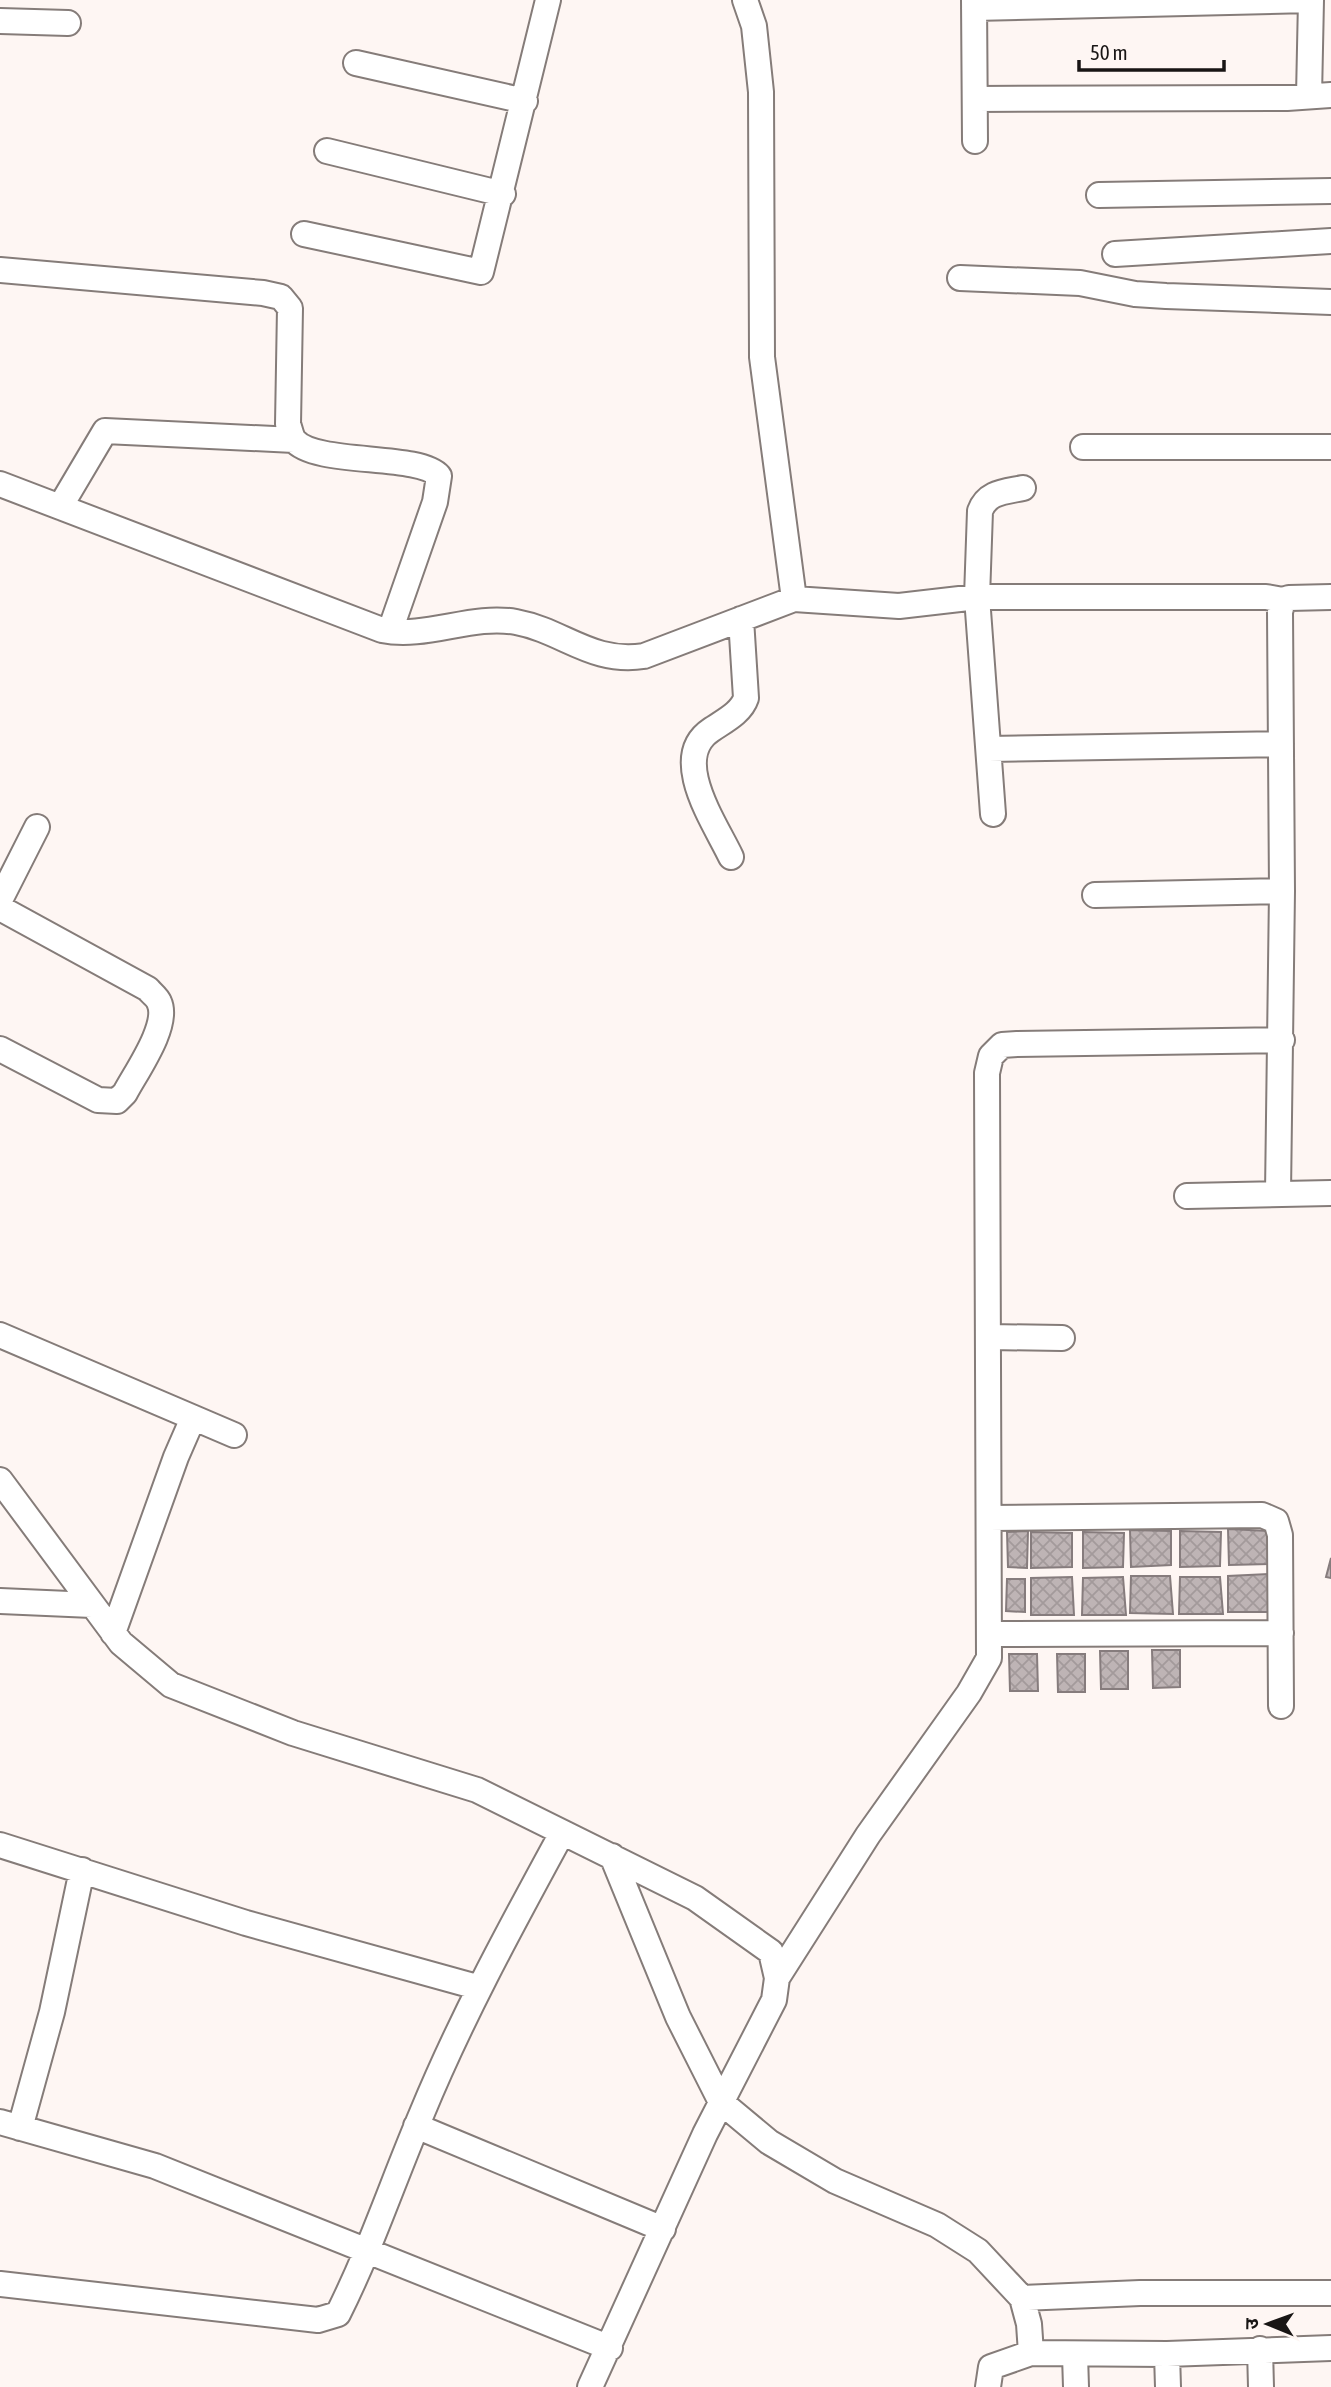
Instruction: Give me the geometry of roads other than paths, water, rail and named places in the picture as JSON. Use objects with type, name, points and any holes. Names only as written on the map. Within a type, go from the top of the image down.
[{"type":"street","points":[[746,0],[754,26],[761,92],[762,357],[794,600]]},
{"type":"street","points":[[975,141],[974,4],[1311,0],[1320,95],[976,99]]},
{"type":"street","points":[[304,234],[481,272],[525,101],[543,1]]},
{"type":"street","points":[[0,21],[68,23]]},
{"type":"street","points":[[356,63],[525,101]]},
{"type":"street","points":[[327,151],[503,194]]},
{"type":"street","points":[[1098,195],[1331,191]]},
{"type":"street","points":[[1115,254],[1331,241]]},
{"type":"street","points":[[0,270],[263,293],[281,297],[290,308],[288,424],[294,440]]},
{"type":"street","points":[[960,278],[1080,283],[1135,294],[1331,302]]},
{"type":"street","points":[[60,507],[105,431],[294,440],[307,448],[366,460],[425,467],[439,476],[438,495],[390,631]]},
{"type":"street","points":[[1083,447],[1331,447]]},
{"type":"street","points":[[0,484],[390,631],[401,634],[491,621],[516,622],[606,657],[625,659],[644,656],[794,600],[899,606],[977,597],[1266,597],[1283,600],[1331,597]]},
{"type":"street","points":[[993,814],[977,597],[980,511],[984,500],[995,494],[1023,488]]},
{"type":"street","points":[[1278,1193],[1282,1040],[1280,612],[1283,600]]},
{"type":"street","points":[[731,857],[700,790],[693,770],[692,753],[699,738],[743,706],[746,698],[740,619]]},
{"type":"street","points":[[989,749],[1281,744]]},
{"type":"street","points":[[0,1049],[98,1100],[117,1101],[125,1093],[161,1026],[159,1001],[148,989],[2,911],[37,827]]},
{"type":"street","points":[[1095,895],[1282,891]]},
{"type":"street","points":[[777,1978],[867,1835],[984,1670],[989,1658],[992,1634],[989,1518],[988,1073],[991,1056],[1002,1045],[1282,1040]]},
{"type":"street","points":[[1187,1196],[1331,1193]]},
{"type":"street","points":[[0,1335],[234,1435]]},
{"type":"street","points":[[990,1337],[1062,1338]]},
{"type":"street","points":[[113,1633],[176,1457],[193,1418]]},
{"type":"street","points":[[0,1480],[113,1633],[171,1685],[293,1733],[477,1790],[695,1898],[771,1952],[777,1978],[774,2000],[721,2102],[590,2387]]},
{"type":"street","points":[[989,1518],[1262,1515],[1276,1521],[1280,1535],[1281,1706]]},
{"type":"street","points":[[0,1601],[92,1605]]},
{"type":"street","points":[[992,1634],[1281,1633]]},
{"type":"street","points":[[0,2284],[327,2319],[338,2314],[369,2252],[416,2126],[477,1987],[562,1833]]},
{"type":"street","points":[[0,1845],[246,1923],[477,1987]]},
{"type":"street","points":[[612,1856],[678,2017],[721,2102],[769,2143],[835,2181],[937,2225],[978,2251],[1022,2298],[1029,2324],[1031,2353]]},
{"type":"street","points":[[82,1870],[52,2012],[10,2125],[155,2166],[610,2348]]},
{"type":"street","points":[[416,2126],[663,2229]]},
{"type":"street","points":[[1022,2298],[1140,2293],[1331,2293]]},
{"type":"street","points":[[988,2387],[991,2367],[1031,2353],[1167,2354],[1331,2348]]},
{"type":"street","points":[[1260,2349],[1261,2387]]},
{"type":"street","points":[[1075,2354],[1076,2387]]},
{"type":"street","points":[[1167,2354],[1168,2387]]}]
